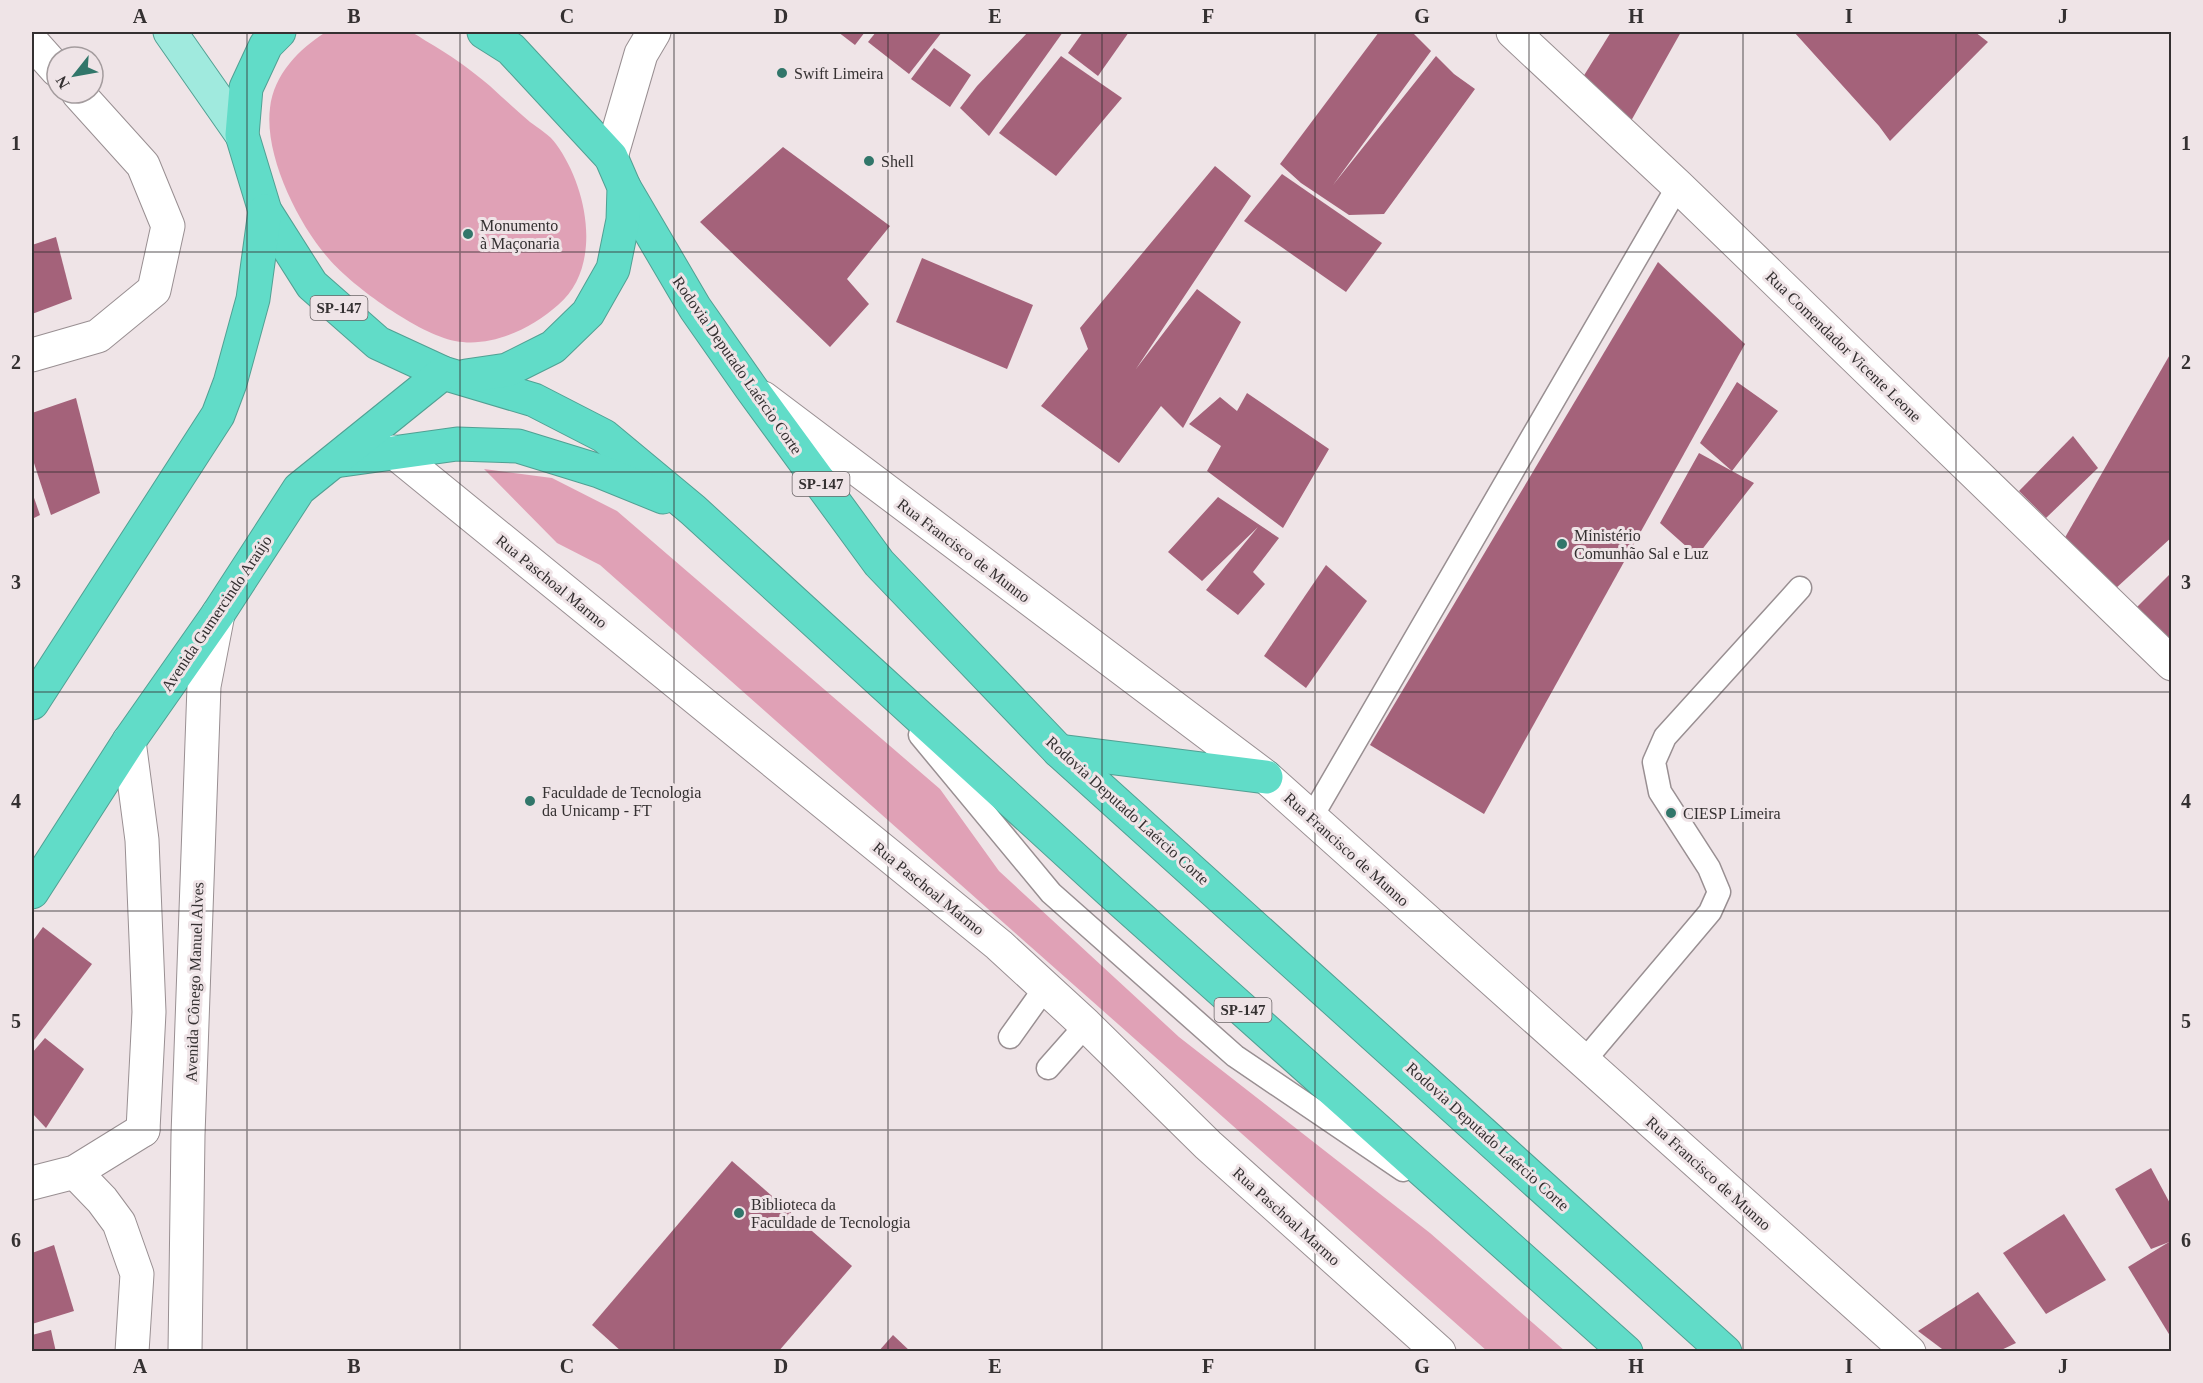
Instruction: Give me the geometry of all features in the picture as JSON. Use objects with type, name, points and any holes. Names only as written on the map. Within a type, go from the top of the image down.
[{"type":"highway","name":"SP-147","points":[[279,32],[266,45],[246,88],[242,135],[265,211],[312,285],[378,343],[450,375],[534,400],[604,436],[693,510],[1110,891],[1626,1352]]},
{"type":"highway","name":"SP-147","points":[[450,375],[507,370],[553,347],[588,313],[614,269],[623,220],[624,186],[611,157],[511,50],[484,32]]},
{"type":"highway","name":"Rodovia Deputado Laércio Corte","points":[[624,186],[695,308],[879,563],[1059,751],[1725,1352]]},
{"type":"highway","points":[[32,703],[218,415],[230,383],[253,299],[265,211]]},
{"type":"highway","name":"Avenida Gumercindo Araújo","points":[[32,891],[129,741],[218,614],[299,489],[330,462],[450,375]]},
{"type":"highway","points":[[330,462],[457,444],[518,446],[599,471],[693,510]]},
{"type":"highway","points":[[1059,751],[1266,777]]},
{"type":"main road","name":"SP-147","points":[[170,32],[242,135]]},
{"type":"street","points":[[611,157],[641,54],[654,32]]},
{"type":"street","name":"Rua Comendador Vicente Leone","points":[[1513,32],[1678,186],[2172,664]]},
{"type":"street","points":[[32,42],[45,57]]},
{"type":"street","points":[[32,355],[98,336],[154,290],[168,226],[143,165],[89,105]]},
{"type":"street","name":"Rua Francisco de Munno","points":[[751,388],[1266,777],[1909,1352]]},
{"type":"street","name":"Rua Paschoal Marmo","points":[[394,452],[999,945],[1086,1025],[1208,1145],[1439,1352]]},
{"type":"street","name":"Avenida Cônego Manuel Alves","points":[[185,1352],[188,1135],[204,686],[218,614]]},
{"type":"street","points":[[129,741],[142,840],[149,1012],[143,1130]]},
{"type":"street","points":[[32,1183],[75,1172],[143,1130],[188,1135]]},
{"type":"street","points":[[75,1172],[102,1200],[119,1223],[137,1274],[132,1352]]},
{"type":"lane","points":[[1311,818],[1678,186]]},
{"type":"lane","points":[[1584,1061],[1710,912],[1719,892],[1709,868],[1660,792],[1654,762],[1665,737],[1800,588]]},
{"type":"lane","points":[[1010,1037],[1045,988]]},
{"type":"lane","points":[[1048,1068],[1086,1025]]},
{"type":"shaded area","points":[[403,31],[413,33],[475,74],[553,141],[567,161],[576,181],[586,226],[586,248],[581,269],[572,289],[547,314],[523,329],[496,339],[469,342],[440,337],[388,308],[354,283],[317,244],[295,208],[278,167],[272,146],[270,108],[272,96],[282,73],[306,46],[326,32]]},
{"type":"shaded area","points":[[484,469],[552,478],[617,511],[940,789],[999,871],[1179,1037],[1430,1233],[1565,1351],[1487,1351],[600,565],[557,543]]},
{"type":"building","points":[[838,32],[865,32],[855,45]]},
{"type":"building","points":[[876,32],[942,32],[909,74],[868,42]]},
{"type":"building","points":[[1028,32],[1063,32],[989,136],[960,108],[977,86]]},
{"type":"building","points":[[1083,32],[1129,32],[1098,76],[1068,53]]},
{"type":"building","points":[[1379,32],[1412,32],[1431,51],[1333,185],[1436,56],[1454,74],[1475,89],[1384,214],[1349,215],[1301,183],[1280,164]]},
{"type":"building","points":[[1611,32],[1681,32],[1631,121],[1583,77]]},
{"type":"building","points":[[1794,32],[1975,32],[1988,42],[1890,141]]},
{"type":"building","points":[[934,48],[971,75],[950,107],[911,79]]},
{"type":"building","points":[[1061,56],[1122,98],[1056,176],[999,133]]},
{"type":"building","name":"Shell","points":[[783,147],[890,226],[847,279],[869,304],[830,347],[700,222]]},
{"type":"building","points":[[1215,166],[1251,196],[1136,369],[1197,289],[1241,322],[1183,428],[1161,406],[1119,463],[1041,406],[1088,349],[1080,328]]},
{"type":"building","points":[[1282,174],[1382,243],[1346,292],[1244,221]]},
{"type":"building","points":[[56,237],[72,299],[32,314],[32,245]]},
{"type":"building","points":[[922,258],[1033,305],[1007,369],[896,322]]},
{"type":"building","name":"Ministério Comunhão Sal e Luz","points":[[1658,262],[1745,344],[1484,814],[1370,745]]},
{"type":"building","points":[[2172,351],[2172,537],[2115,589],[2063,541]]},
{"type":"building","points":[[1737,382],[1778,411],[1732,471],[1700,443]]},
{"type":"building","points":[[1247,393],[1329,449],[1283,528],[1207,471],[1221,446],[1189,424],[1220,397],[1237,411]]},
{"type":"building","points":[[76,398],[100,493],[51,515],[32,457],[32,413]]},
{"type":"building","points":[[2073,436],[2098,468],[2046,518],[2019,491]]},
{"type":"building","points":[[1699,453],[1754,483],[1697,556],[1660,523]]},
{"type":"building","points":[[32,492],[40,515],[32,519]]},
{"type":"building","points":[[1218,497],[1279,538],[1253,572],[1265,584],[1238,615],[1206,590],[1258,527],[1202,581],[1168,552]]},
{"type":"building","points":[[1326,565],[1367,601],[1306,688],[1264,656]]},
{"type":"building","points":[[2172,572],[2172,634],[2166,640],[2134,610]]},
{"type":"building","points":[[43,927],[92,964],[32,1043],[32,942]]},
{"type":"building","points":[[45,1038],[84,1069],[46,1128],[32,1113],[32,1053]]},
{"type":"building","name":"Biblioteca da Faculdade de Tecnologia","points":[[732,1161],[852,1266],[778,1352],[622,1352],[592,1325]]},
{"type":"building","points":[[2151,1168],[2172,1207],[2172,1241],[2151,1249],[2115,1189]]},
{"type":"building","points":[[2064,1214],[2106,1280],[2046,1314],[2003,1253]]},
{"type":"building","points":[[2169,1242],[2172,1246],[2172,1339],[2128,1267]]},
{"type":"building","points":[[54,1245],[74,1311],[32,1324],[32,1253]]},
{"type":"building","points":[[1978,1292],[2016,1343],[1997,1352],[1946,1352],[1918,1331]]},
{"type":"building","points":[[51,1330],[56,1352],[32,1352],[32,1335]]},
{"type":"building","points":[[893,1335],[911,1352],[878,1352]]},
{"type":"place","name":"Swift Limeira","points":[[782,73]]},
{"type":"place","name":"Shell","points":[[869,161]]},
{"type":"place","name":"Monumento à Maçonaria","points":[[468,234]]},
{"type":"place","name":"Ministério Comunhão Sal e Luz","points":[[1562,544]]},
{"type":"place","name":"Faculdade de Tecnologia da Unicamp - FT","points":[[530,801]]},
{"type":"place","name":"CIESP Limeira","points":[[1671,813]]},
{"type":"place","name":"Biblioteca da Faculdade de Tecnologia","points":[[739,1213]]}]
